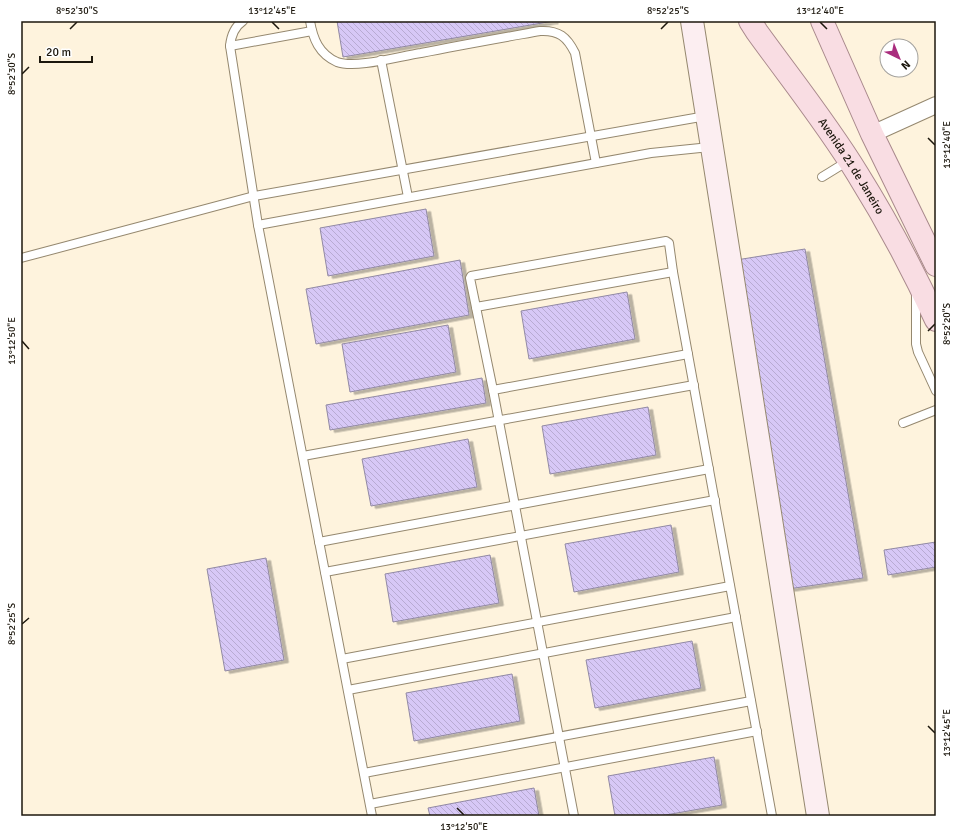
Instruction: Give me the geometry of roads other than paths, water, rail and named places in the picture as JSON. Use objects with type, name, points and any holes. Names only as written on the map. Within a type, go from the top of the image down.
[{"type":"main road","name":"Avenida 21 de Janeiro","points":[[750,21],[849,160],[882,214],[916,278],[936,320]]},
{"type":"main road","points":[[822,21],[872,134],[930,235],[936,265]]},
{"type":"street","points":[[692,21],[818,816]]},
{"type":"street","points":[[872,134],[936,105]]},
{"type":"lane","points":[[243,21],[233,32],[230,46],[258,225],[372,816]]},
{"type":"lane","points":[[310,21],[314,41],[320,49],[328,57],[337,62],[348,65],[540,31],[549,30],[558,33],[568,42],[575,53],[596,163]]},
{"type":"lane","points":[[230,46],[312,31]]},
{"type":"lane","points":[[381,60],[408,197]]},
{"type":"lane","points":[[21,258],[254,196],[706,116]]},
{"type":"lane","points":[[258,225],[651,152],[711,147]]},
{"type":"lane","points":[[822,177],[849,160]]},
{"type":"lane","points":[[574,816],[499,420],[470,278],[471,276],[479,274],[666,241],[669,243],[772,816]]},
{"type":"lane","points":[[476,308],[673,272]]},
{"type":"lane","points":[[916,278],[916,344],[918,352],[936,391]]},
{"type":"lane","points":[[493,390],[688,354]]},
{"type":"lane","points":[[303,456],[694,385]]},
{"type":"lane","points":[[903,423],[936,410]]},
{"type":"lane","points":[[319,542],[709,469]]},
{"type":"lane","points":[[325,572],[715,500]]},
{"type":"lane","points":[[342,659],[730,586]]},
{"type":"lane","points":[[348,690],[736,617]]},
{"type":"lane","points":[[364,773],[751,701]]},
{"type":"lane","points":[[370,804],[757,731]]}]
